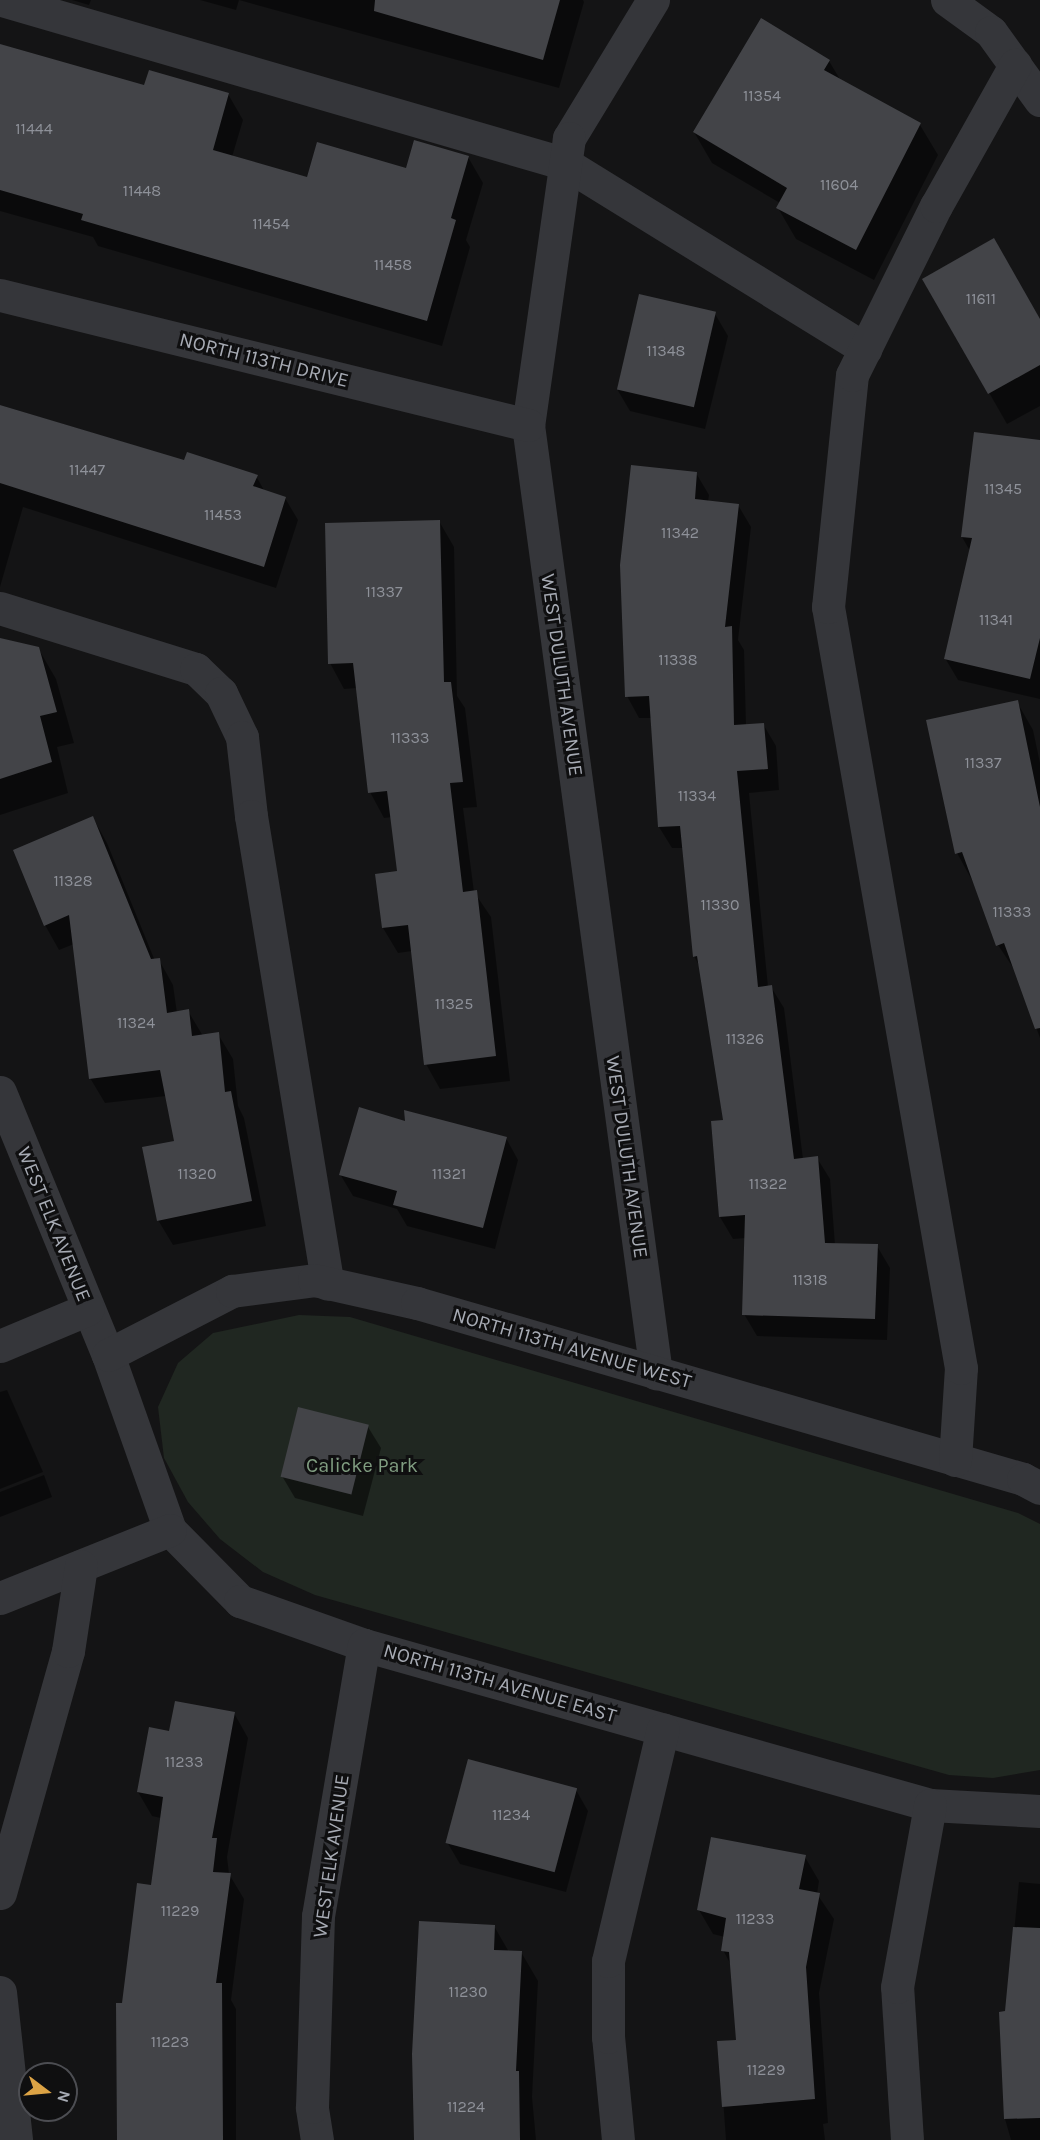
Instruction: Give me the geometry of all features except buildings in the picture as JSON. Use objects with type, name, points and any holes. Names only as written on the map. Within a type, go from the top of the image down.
[{"type":"street","points":[[2,0],[566,164],[865,349]]},
{"type":"street","name":"WEST DULUTH AVENUE","points":[[653,0],[569,138],[528,425],[656,1373]]},
{"type":"street","points":[[947,0],[992,32],[1031,80],[936,206],[852,375],[828,607],[961,1368],[955,1460]]},
{"type":"street","name":"NORTH 113TH DRIVE","points":[[0,295],[528,425]]},
{"type":"street","points":[[0,608],[196,669],[221,693],[242,736],[251,816],[328,1284]]},
{"type":"street","name":"WEST ELK AVENUE","points":[[0,1092],[108,1355]]},
{"type":"street","name":"NORTH 113TH AVENUE WEST","points":[[108,1355],[232,1291],[314,1280],[417,1303],[955,1460],[1040,1488]]},
{"type":"street","points":[[0,1346],[88,1309]]},
{"type":"street","name":"NORTH 113TH AVENUE EAST","points":[[108,1355],[170,1530],[240,1601],[364,1645],[930,1805],[1040,1811]]},
{"type":"street","points":[[0,1598],[170,1530]]},
{"type":"street","points":[[0,1893],[68,1652],[81,1566]]},
{"type":"street","name":"WEST ELK AVENUE","points":[[317,2140],[312,2107],[318,1916],[364,1645]]},
{"type":"street","points":[[618,2140],[608,2037],[608,1961],[663,1729]]},
{"type":"street","points":[[907,2140],[897,1987],[930,1805]]},
{"type":"street","points":[[0,1992],[16,2140]]},
{"type":"green space","name":"Calicke Park","points":[[299,1315],[350,1317],[1018,1513],[1040,1524],[1040,1770],[993,1778],[949,1775],[315,1595],[263,1572],[220,1539],[188,1502],[164,1458],[158,1407],[178,1363],[213,1333]]}]
